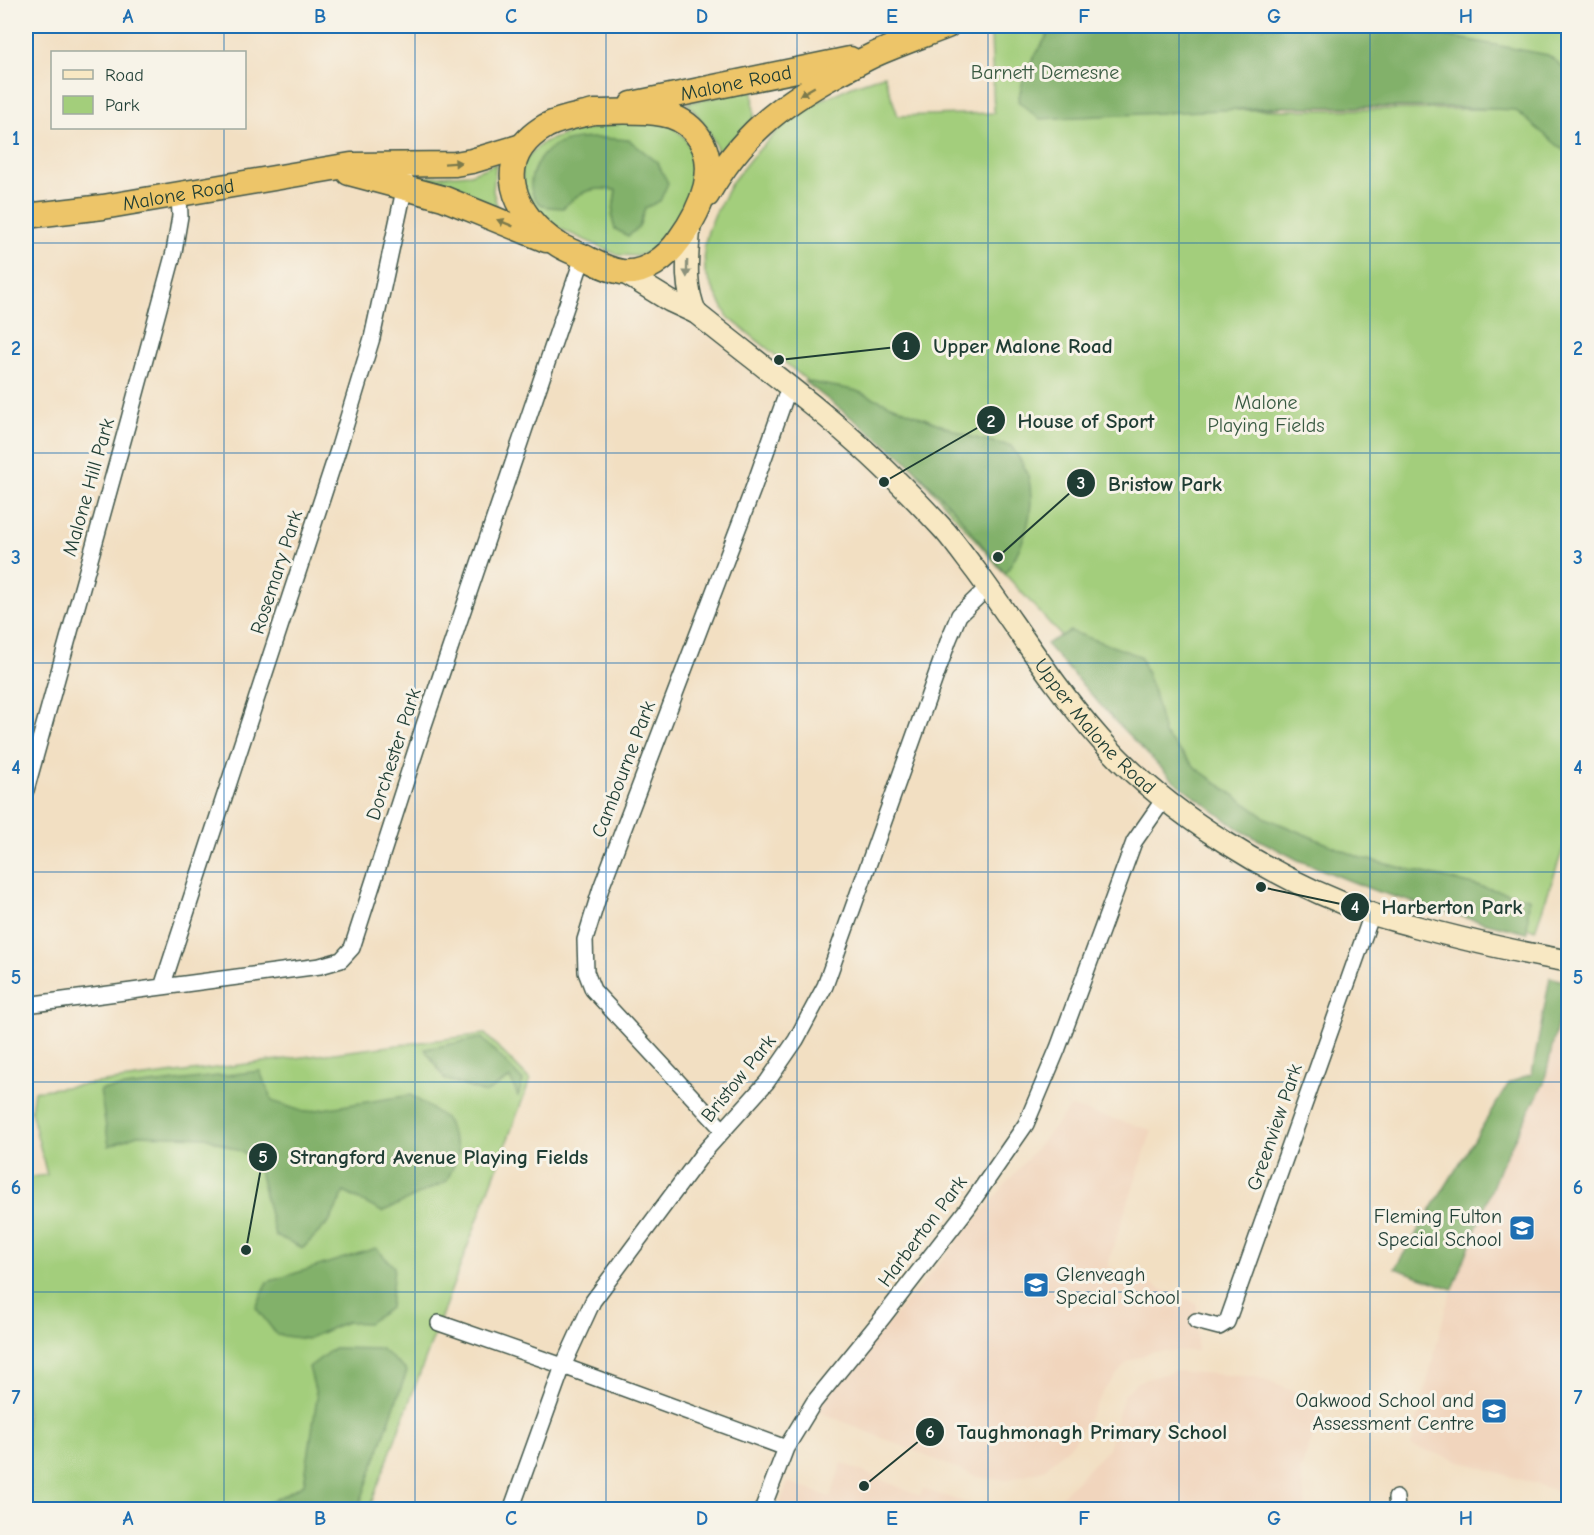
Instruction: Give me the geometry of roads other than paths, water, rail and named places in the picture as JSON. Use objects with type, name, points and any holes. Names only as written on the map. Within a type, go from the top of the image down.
[{"type":"highway","name":"Malone Road","points":[[694,218],[722,170],[747,139],[774,113],[810,89],[877,53],[947,26]]},
{"type":"highway","name":"Malone Road","points":[[594,112],[877,53]]},
{"type":"highway","points":[[594,112],[662,114],[688,125],[703,145],[708,161],[707,177],[694,218],[671,249],[655,264],[639,270],[624,272],[603,266],[559,246],[533,222],[515,196],[513,165],[522,146],[533,135],[558,120],[594,112]]},
{"type":"highway","name":"Malone Road","points":[[489,156],[533,129],[558,120]]},
{"type":"highway","name":"Malone Road","points":[[26,216],[102,207],[351,165],[455,164],[522,146]]},
{"type":"highway","name":"Malone Road","points":[[332,169],[443,198],[559,246]]},
{"type":"main road","points":[[694,218],[686,272],[691,303],[696,313]]},
{"type":"main road","name":"Upper Malone Road","points":[[624,272],[670,301],[696,313],[789,387],[869,454],[905,488],[948,535],[1063,693],[1099,738],[1134,774],[1164,799],[1264,865],[1317,892],[1372,914],[1452,937],[1569,961]]},
{"type":"street","name":"Rosemary Park","points":[[162,987],[339,447],[372,338],[409,164]]},
{"type":"street","name":"Malone Hill Park","points":[[26,790],[174,252],[180,216],[179,194]]},
{"type":"street","name":"Dorchester Park","points":[[26,1005],[320,966],[340,960],[352,948],[424,725],[583,257]]},
{"type":"street","name":"Cambourne Park","points":[[723,1130],[593,990],[585,972],[585,940],[605,877],[753,489],[789,387]]},
{"type":"street","name":"Bristow Park","points":[[511,1509],[563,1366],[593,1300],[644,1230],[723,1130],[772,1074],[796,1040],[825,986],[949,639],[959,615],[988,587]]},
{"type":"street","name":"Harberton Park","points":[[762,1509],[786,1448],[814,1402],[967,1209],[1026,1124],[1058,1048],[1134,842],[1164,799]]},
{"type":"street","name":"Greenview Park","points":[[1196,1321],[1219,1328],[1227,1322],[1372,914]]},
{"type":"street","points":[[439,1323],[786,1448]]},
{"type":"place","name":"Upper Malone Road","points":[[779,360]]},
{"type":"place","name":"House of Sport","points":[[884,482]]},
{"type":"place","name":"Bristow Park","points":[[998,557]]},
{"type":"place","name":"Harberton Park","points":[[1261,887]]},
{"type":"place","name":"Fleming Fulton Special School","points":[[1522,1228]]},
{"type":"place","name":"Strangford Avenue Playing Fields","points":[[246,1250]]},
{"type":"place","name":"Glenveagh Special School","points":[[1036,1285]]},
{"type":"place","name":"Oakwood School and Assessment Centre","points":[[1494,1411]]},
{"type":"place","name":"Taughmonagh Primary School","points":[[864,1486]]},
{"type":"park label","name":"Barnett Demesne","points":[[1045,72]]},
{"type":"park label","name":"Malone Playing Fields","points":[[1266,414]]}]
